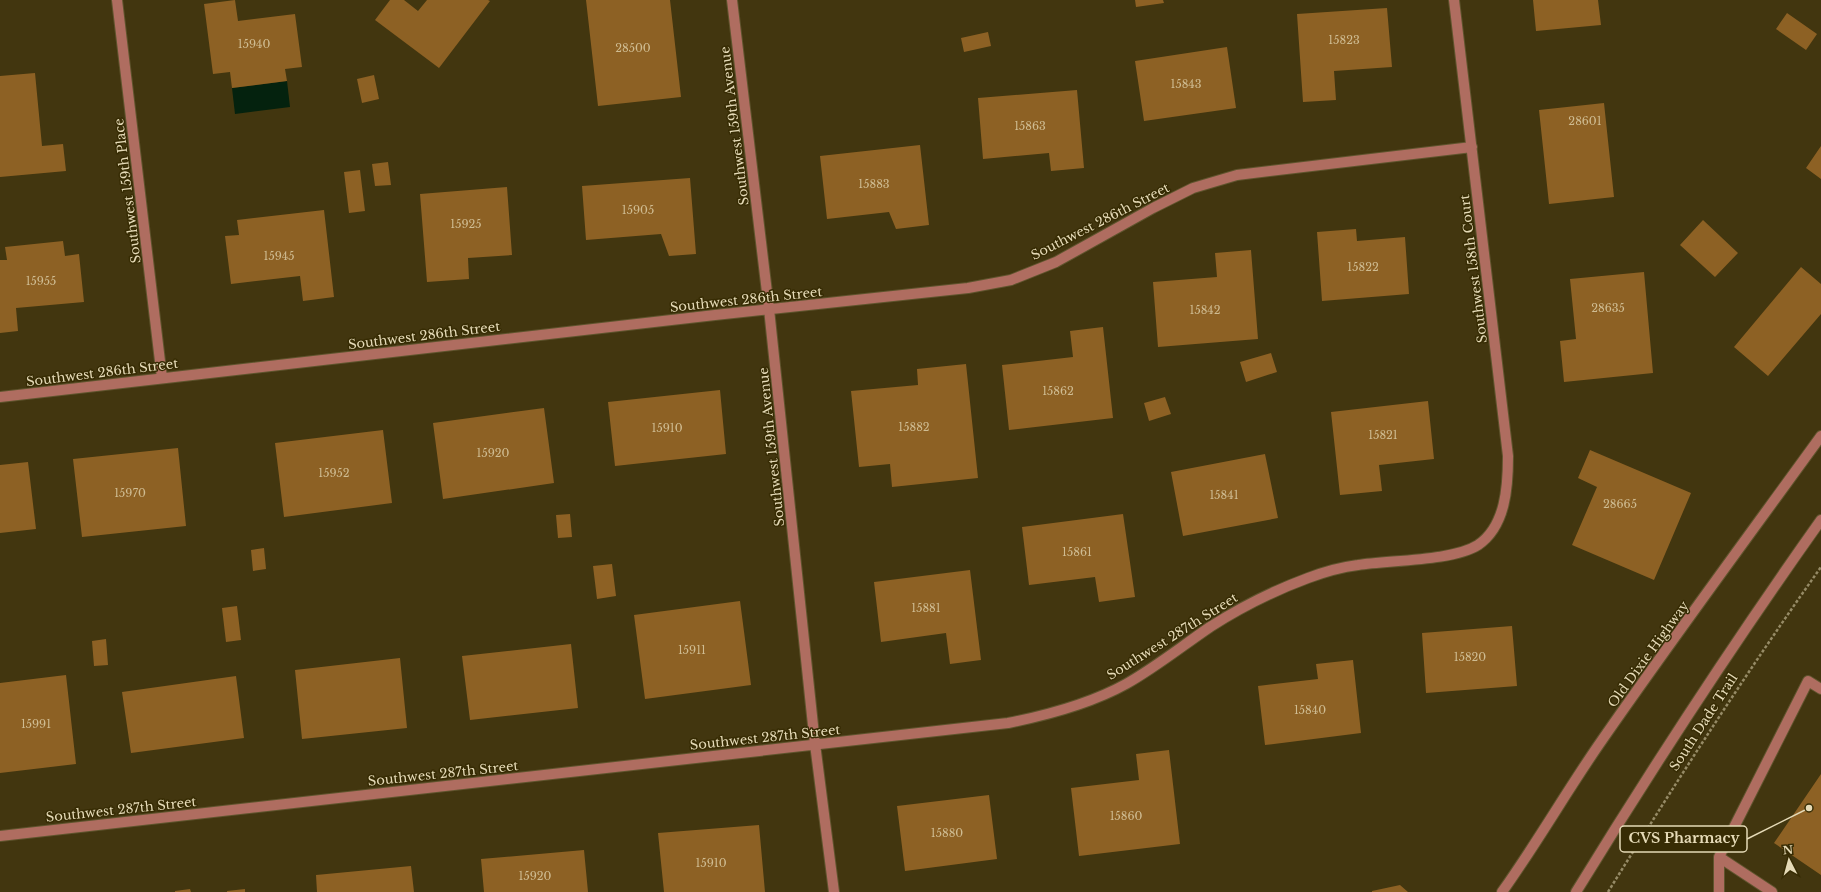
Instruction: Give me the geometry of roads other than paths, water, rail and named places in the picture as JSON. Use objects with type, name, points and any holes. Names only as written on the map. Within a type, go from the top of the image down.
[{"type":"street","name":"Southwest 159th Place","points":[[117,0],[162,378]]},
{"type":"street","name":"Southwest 159th Avenue","points":[[732,0],[769,309],[815,744],[834,892]]},
{"type":"street","name":"Southwest 158th Court","points":[[1454,0],[1508,456],[1508,482],[1503,506],[1492,533]]},
{"type":"street","name":"Southwest 286th Street","points":[[0,397],[769,309],[968,288],[1011,280],[1056,262],[1153,208],[1193,188],[1237,175],[1472,147]]},
{"type":"street","name":"Old Dixie Highway","points":[[1502,892],[1613,725],[1821,436]]},
{"type":"street","points":[[1576,892],[1685,718],[1763,602],[1821,520]]},
{"type":"street","name":"Southwest 287th Street","points":[[0,836],[1008,723],[1045,715],[1088,701],[1125,684],[1167,659],[1228,616],[1282,587],[1319,574],[1357,565],[1461,553],[1478,545],[1492,533]]},
{"type":"street","points":[[1719,892],[1719,857],[1808,681],[1821,689]]},
{"type":"street","points":[[1719,857],[1772,892]]},
{"type":"place","name":"CVS Pharmacy","points":[[1809,808]]}]
